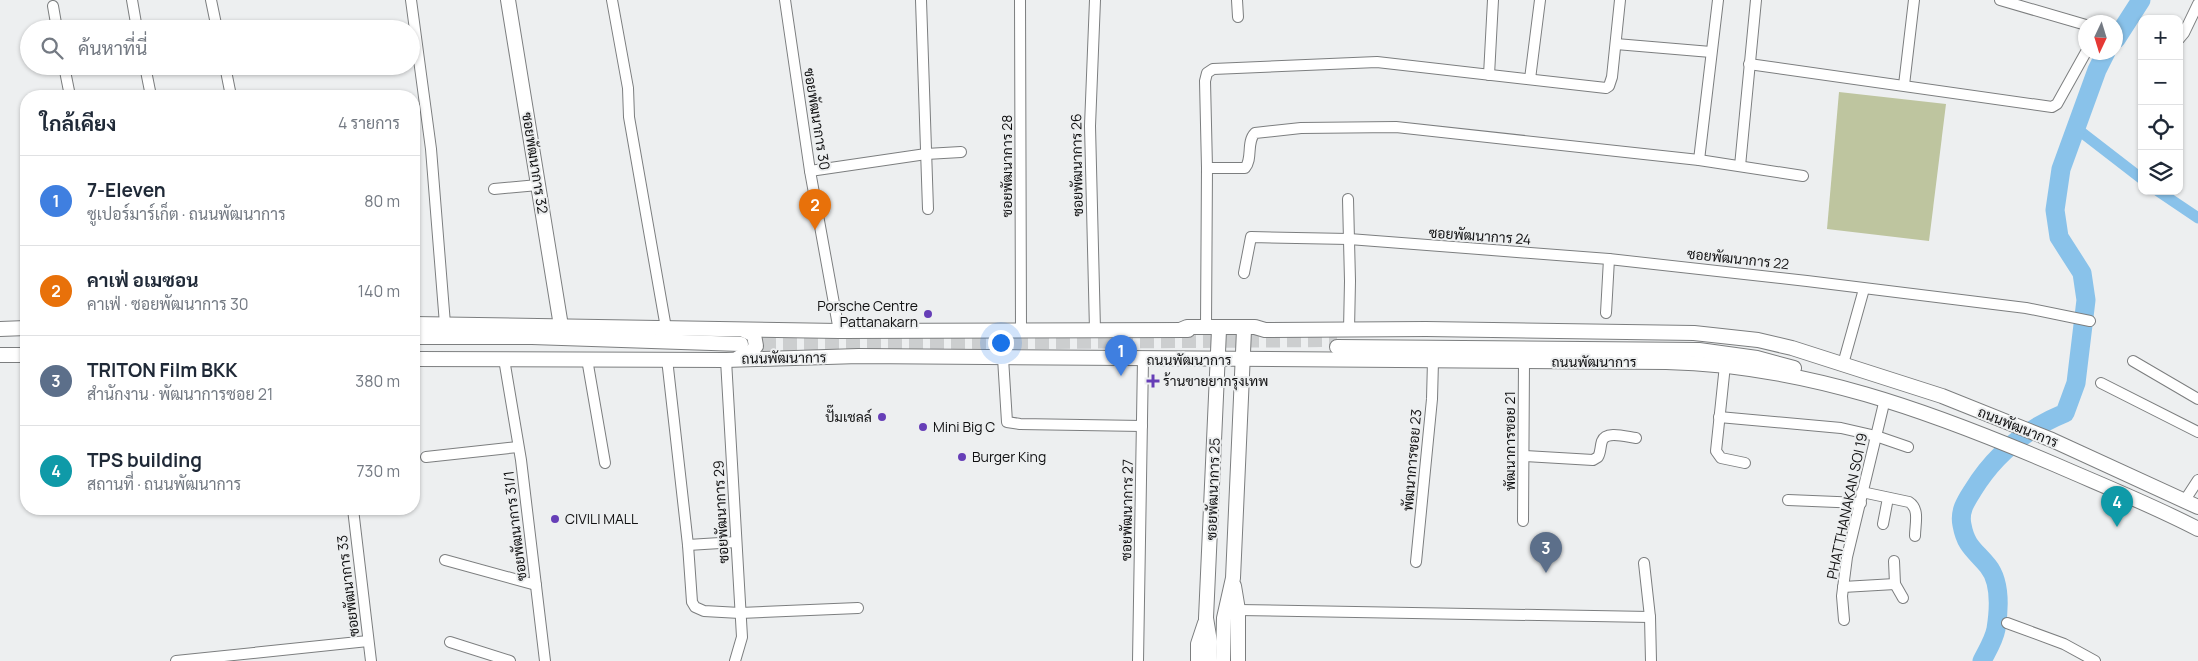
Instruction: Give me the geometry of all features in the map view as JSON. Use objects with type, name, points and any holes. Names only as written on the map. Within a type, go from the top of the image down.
[{"type":"main road","name":"ซอยพัฒนาการ 32","points":[[508,0],[561,326]]},
{"type":"main road","name":"ถนนพัฒนาการ","points":[[420,324],[744,330],[1021,332],[1255,327],[1340,341],[1433,361],[1666,362],[1725,365],[1804,378],[1870,394]]},
{"type":"main road","points":[[0,329],[20,328]]},
{"type":"main road","points":[[1212,329],[1264,330]]},
{"type":"main road","name":"ซอยพัฒนาการ 25","points":[[1210,661],[1210,642],[1206,618],[1218,360],[1212,329]]},
{"type":"main road","points":[[736,353],[752,352],[756,346],[754,335],[744,330]]},
{"type":"main road","name":"ซอยพัฒนาการ 25","points":[[1222,661],[1224,618],[1233,578],[1244,330]]},
{"type":"main road","name":"ถนนพัฒนาการ","points":[[420,337],[532,337],[736,353]]},
{"type":"main road","name":"ถนนพัฒนาการ","points":[[1340,341],[1699,350],[1748,357],[1779,364],[1885,399],[2005,443],[2198,529]]},
{"type":"main road","name":"ถนนพัฒนาการ","points":[[420,347],[532,346],[859,356],[1243,360],[1340,341],[1699,341],[1758,346],[1838,362],[1942,396],[2052,440],[2198,507]]},
{"type":"main road","name":"ถนนพัฒนาการ","points":[[420,359],[667,359],[736,353]]},
{"type":"main road","points":[[0,354],[20,355]]},
{"type":"main road","points":[[1214,453],[1222,449],[1232,449],[1239,454]]},
{"type":"main road","name":"ซอยพัฒนาการ 25","points":[[1233,578],[1238,610],[1238,661]]},
{"type":"main road","name":"ซอยพัฒนาการ 25","points":[[1198,661],[1198,644],[1206,618]]},
{"type":"street","points":[[132,0],[135,20]]},
{"type":"street","points":[[211,0],[215,20]]},
{"type":"street","points":[[412,0],[415,20]]},
{"type":"street","points":[[612,0],[628,88],[629,117],[666,328]]},
{"type":"street","name":"ซอยพัฒนาการ 30","points":[[785,0],[810,171],[839,331]]},
{"type":"street","points":[[920,0],[928,209]]},
{"type":"street","name":"ซอยพัฒนาการ 28","points":[[1020,0],[1021,332]]},
{"type":"street","name":"ซอยพัฒนาการ 26","points":[[1095,0],[1090,126],[1095,330]]},
{"type":"street","points":[[1237,0],[1238,17]]},
{"type":"street","points":[[1489,75],[1493,0]]},
{"type":"street","points":[[1530,79],[1540,0]]},
{"type":"street","points":[[1212,329],[1205,81],[1207,73],[1213,69],[1377,62],[1608,87],[1612,77],[1620,0]]},
{"type":"street","points":[[1698,160],[1718,0]]},
{"type":"street","points":[[1740,166],[1756,0]]},
{"type":"street","points":[[1904,85],[1914,0]]},
{"type":"street","points":[[2000,0],[2078,23]]},
{"type":"street","points":[[2183,33],[2198,4]]},
{"type":"street","points":[[53,6],[55,20]]},
{"type":"street","points":[[1616,44],[1711,52]]},
{"type":"street","points":[[1749,64],[2052,107],[2057,104],[2082,60]]},
{"type":"street","points":[[420,63],[431,149],[445,324]]},
{"type":"street","points":[[66,75],[69,90]]},
{"type":"street","points":[[147,75],[150,90]]},
{"type":"street","points":[[227,75],[230,90]]},
{"type":"street","points":[[1207,168],[1245,168],[1248,163],[1252,134],[1302,128],[1396,127],[1698,160],[1803,176]]},
{"type":"street","points":[[810,171],[926,154],[961,152]]},
{"type":"street","points":[[494,189],[538,185]]},
{"type":"street","points":[[1340,341],[1349,240],[1348,199]]},
{"type":"street","name":"ซอยพัฒนาการ 24","points":[[1244,273],[1251,237],[1349,240],[1609,259]]},
{"type":"street","points":[[1606,313],[1609,259]]},
{"type":"street","name":"ซอยพัฒนาการ 22","points":[[1609,259],[1807,280],[1864,289],[2026,308],[2089,321]]},
{"type":"street","points":[[1838,362],[1864,289]]},
{"type":"street","name":"ซอยพัฒนาการ 29","points":[[735,661],[742,637],[736,542],[736,353]]},
{"type":"street","points":[[1003,358],[1007,422],[1142,426]]},
{"type":"street","name":"ซอยพัฒนาการ 31/1","points":[[504,359],[518,447],[545,661]]},
{"type":"street","points":[[667,359],[688,545],[692,602],[695,607],[704,611],[740,612],[858,608]]},
{"type":"street","name":"ซอยพัฒนาการ 27","points":[[1138,661],[1143,359]]},
{"type":"street","points":[[587,360],[605,462]]},
{"type":"street","name":"พัฒนาการซอย 23","points":[[1416,562],[1432,399],[1433,361]]},
{"type":"street","points":[[2133,361],[2198,399]]},
{"type":"street","name":"พัฒนาการซอย 21","points":[[1523,521],[1524,362]]},
{"type":"street","points":[[1725,365],[1718,417],[1716,451],[1718,456],[1745,463]]},
{"type":"street","points":[[2101,383],[2198,432]]},
{"type":"street","name":"PHATTHANAKAN SOI 19","points":[[1844,620],[1842,596],[1847,557],[1885,399]]},
{"type":"street","points":[[1718,417],[1836,428],[1876,436],[1908,447]]},
{"type":"street","points":[[1524,456],[1593,460],[1598,457],[1602,440],[1607,437],[1611,435],[1636,438]]},
{"type":"street","points":[[426,457],[518,447]]},
{"type":"street","points":[[2185,500],[2198,480]]},
{"type":"street","points":[[1862,492],[1909,502],[1914,505],[1916,511],[1915,536]]},
{"type":"street","points":[[1883,524],[1888,498]]},
{"type":"street","points":[[1788,500],[1861,503]]},
{"type":"street","name":"ซอยพัฒนาการ 33","points":[[353,515],[371,661]]},
{"type":"street","points":[[688,545],[736,542]]},
{"type":"street","points":[[446,560],[536,585]]},
{"type":"street","points":[[1894,561],[1895,584],[1903,598]]},
{"type":"street","points":[[1644,563],[1650,617],[1651,661]]},
{"type":"street","points":[[1843,586],[1895,584]]},
{"type":"street","points":[[1238,610],[1650,617]]},
{"type":"street","points":[[2007,623],[2064,644],[2095,661]]},
{"type":"street","points":[[176,661],[368,641]]},
{"type":"street","points":[[450,642],[510,661]]},
{"type":"green space","points":[[1839,92],[1946,104],[1929,241],[1827,229]]},
{"type":"waterway","points":[[2123,28],[2141,0]]},
{"type":"waterway","points":[[1982,661],[1996,629],[1998,613],[1997,588],[1988,566],[1966,538],[1961,520],[1962,511],[1982,477],[2001,454],[2037,427],[2065,413],[2076,383],[2086,300],[2082,273],[2059,237],[2055,210],[2061,169],[2102,60]]},
{"type":"waterway","points":[[2076,128],[2138,176]]},
{"type":"waterway","points":[[2164,195],[2198,218]]},
{"type":"tunnel","points":[[741,344],[1337,340]]},
{"type":"place","name":"คาเฟ่ อเมซอน","points":[[815,230]]},
{"type":"place","name":"Porsche Centre Pattanakarn","points":[[928,314]]},
{"type":"place","name":"7-Eleven","points":[[1121,376]]},
{"type":"place","name":"ร้านขายยากรุงเทพ","points":[[1153,381]]},
{"type":"place","name":"ปั๊มเชลล์","points":[[882,417]]},
{"type":"place","name":"Mini Big C","points":[[923,427]]},
{"type":"place","name":"Burger King","points":[[962,457]]},
{"type":"place","name":"CIVILI MALL","points":[[555,519]]},
{"type":"place","name":"TPS building","points":[[2117,527]]},
{"type":"place","name":"TRITON Film BKK","points":[[1546,573]]}]
